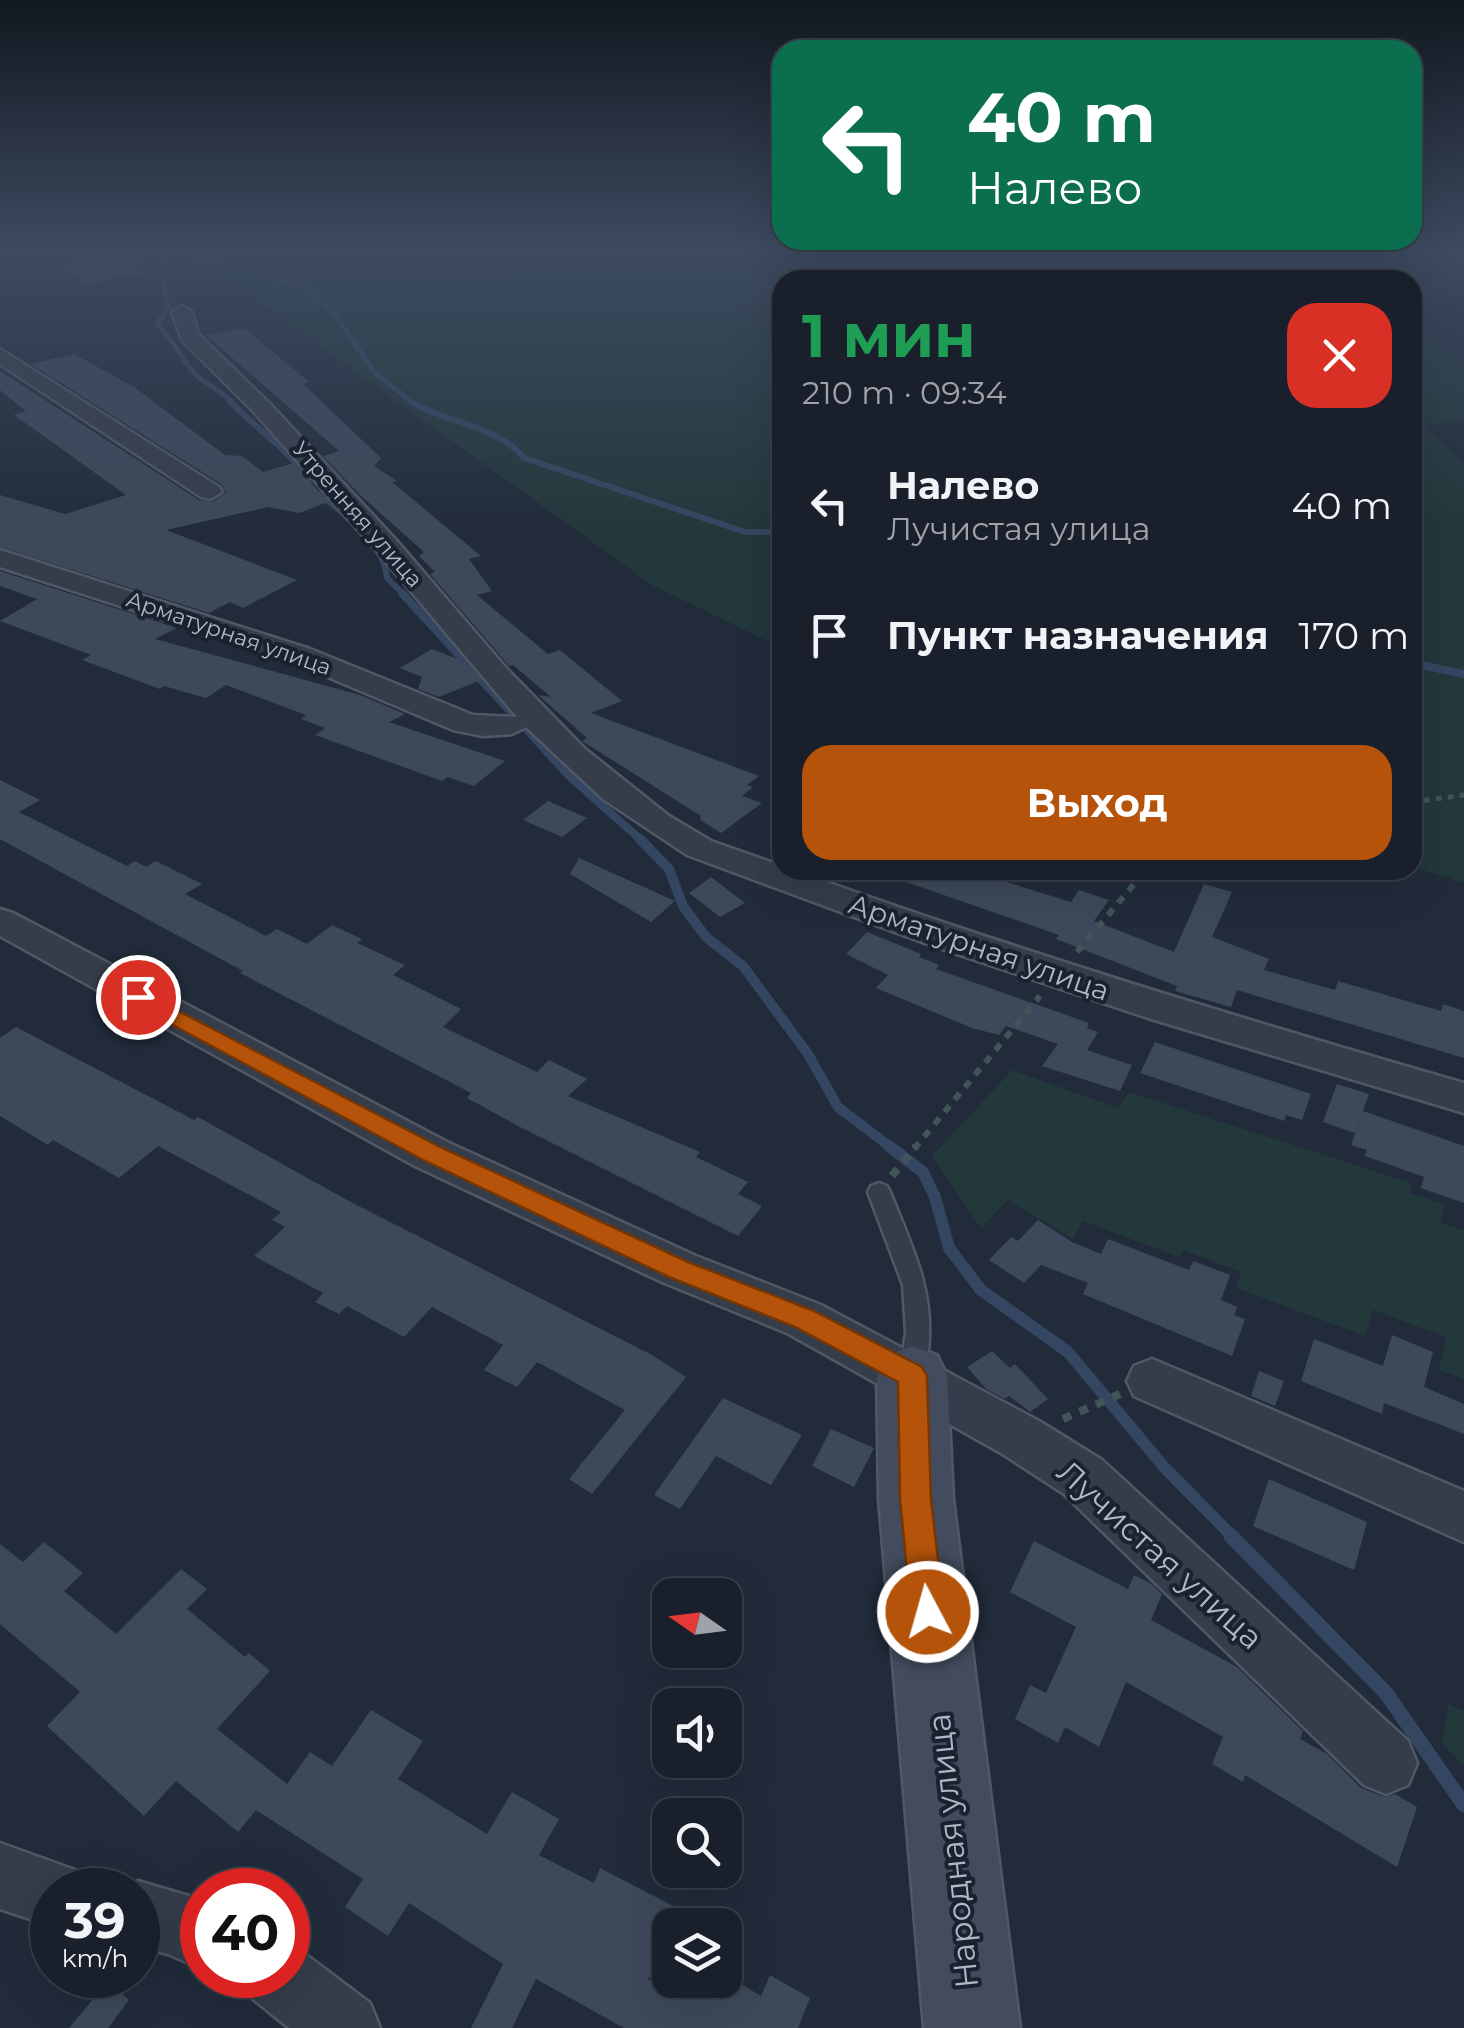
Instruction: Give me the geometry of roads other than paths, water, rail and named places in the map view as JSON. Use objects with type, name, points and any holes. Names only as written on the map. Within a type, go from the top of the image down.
[{"type":"street","name":"Утренняя улица","points":[[196,342],[298,444],[332,489],[367,522],[525,721]]},
{"type":"street","points":[[0,354],[34,381],[210,492]]},
{"type":"street","name":"Арматурная улица","points":[[0,558],[300,655],[464,722],[484,727],[525,721],[665,832],[772,875]]},
{"type":"street","name":"Арматурная улица","points":[[786,880],[1058,975],[1464,1098]]},
{"type":"street","name":"Лучистая улица","points":[[0,921],[432,1154],[679,1269],[804,1319],[912,1376],[1083,1478],[1386,1763]]},
{"type":"street","name":"Народная улица","points":[[912,1376],[916,1499],[972,2028]]},
{"type":"street","points":[[1140,1386],[1464,1517]]},
{"type":"street","points":[[0,1876],[30,1886]]},
{"type":"street","points":[[307,1998],[345,2028]]},
{"type":"lane","points":[[879,1192],[915,1286],[918,1332],[912,1376]]},
{"type":"waterway","points":[[172,342],[198,377],[232,402]]},
{"type":"waterway","points":[[353,342],[374,372],[411,401]]},
{"type":"waterway","points":[[229,400],[292,459],[308,481]]},
{"type":"waterway","points":[[411,401],[499,438],[524,458],[745,532],[772,532]]},
{"type":"waterway","points":[[320,494],[371,542],[387,578],[402,593]]},
{"type":"waterway","points":[[402,593],[405,596]]},
{"type":"waterway","points":[[402,593],[569,776],[641,840]]},
{"type":"waterway","points":[[1422,665],[1464,674]]},
{"type":"waterway","points":[[641,840],[669,869],[683,906],[706,937],[743,966],[808,1054],[838,1107],[893,1149]]},
{"type":"waterway","points":[[889,1146],[923,1172],[935,1197],[949,1248],[981,1290],[1068,1352],[1164,1467],[1234,1538]]},
{"type":"waterway","points":[[1231,1536],[1386,1693],[1464,1805]]}]
